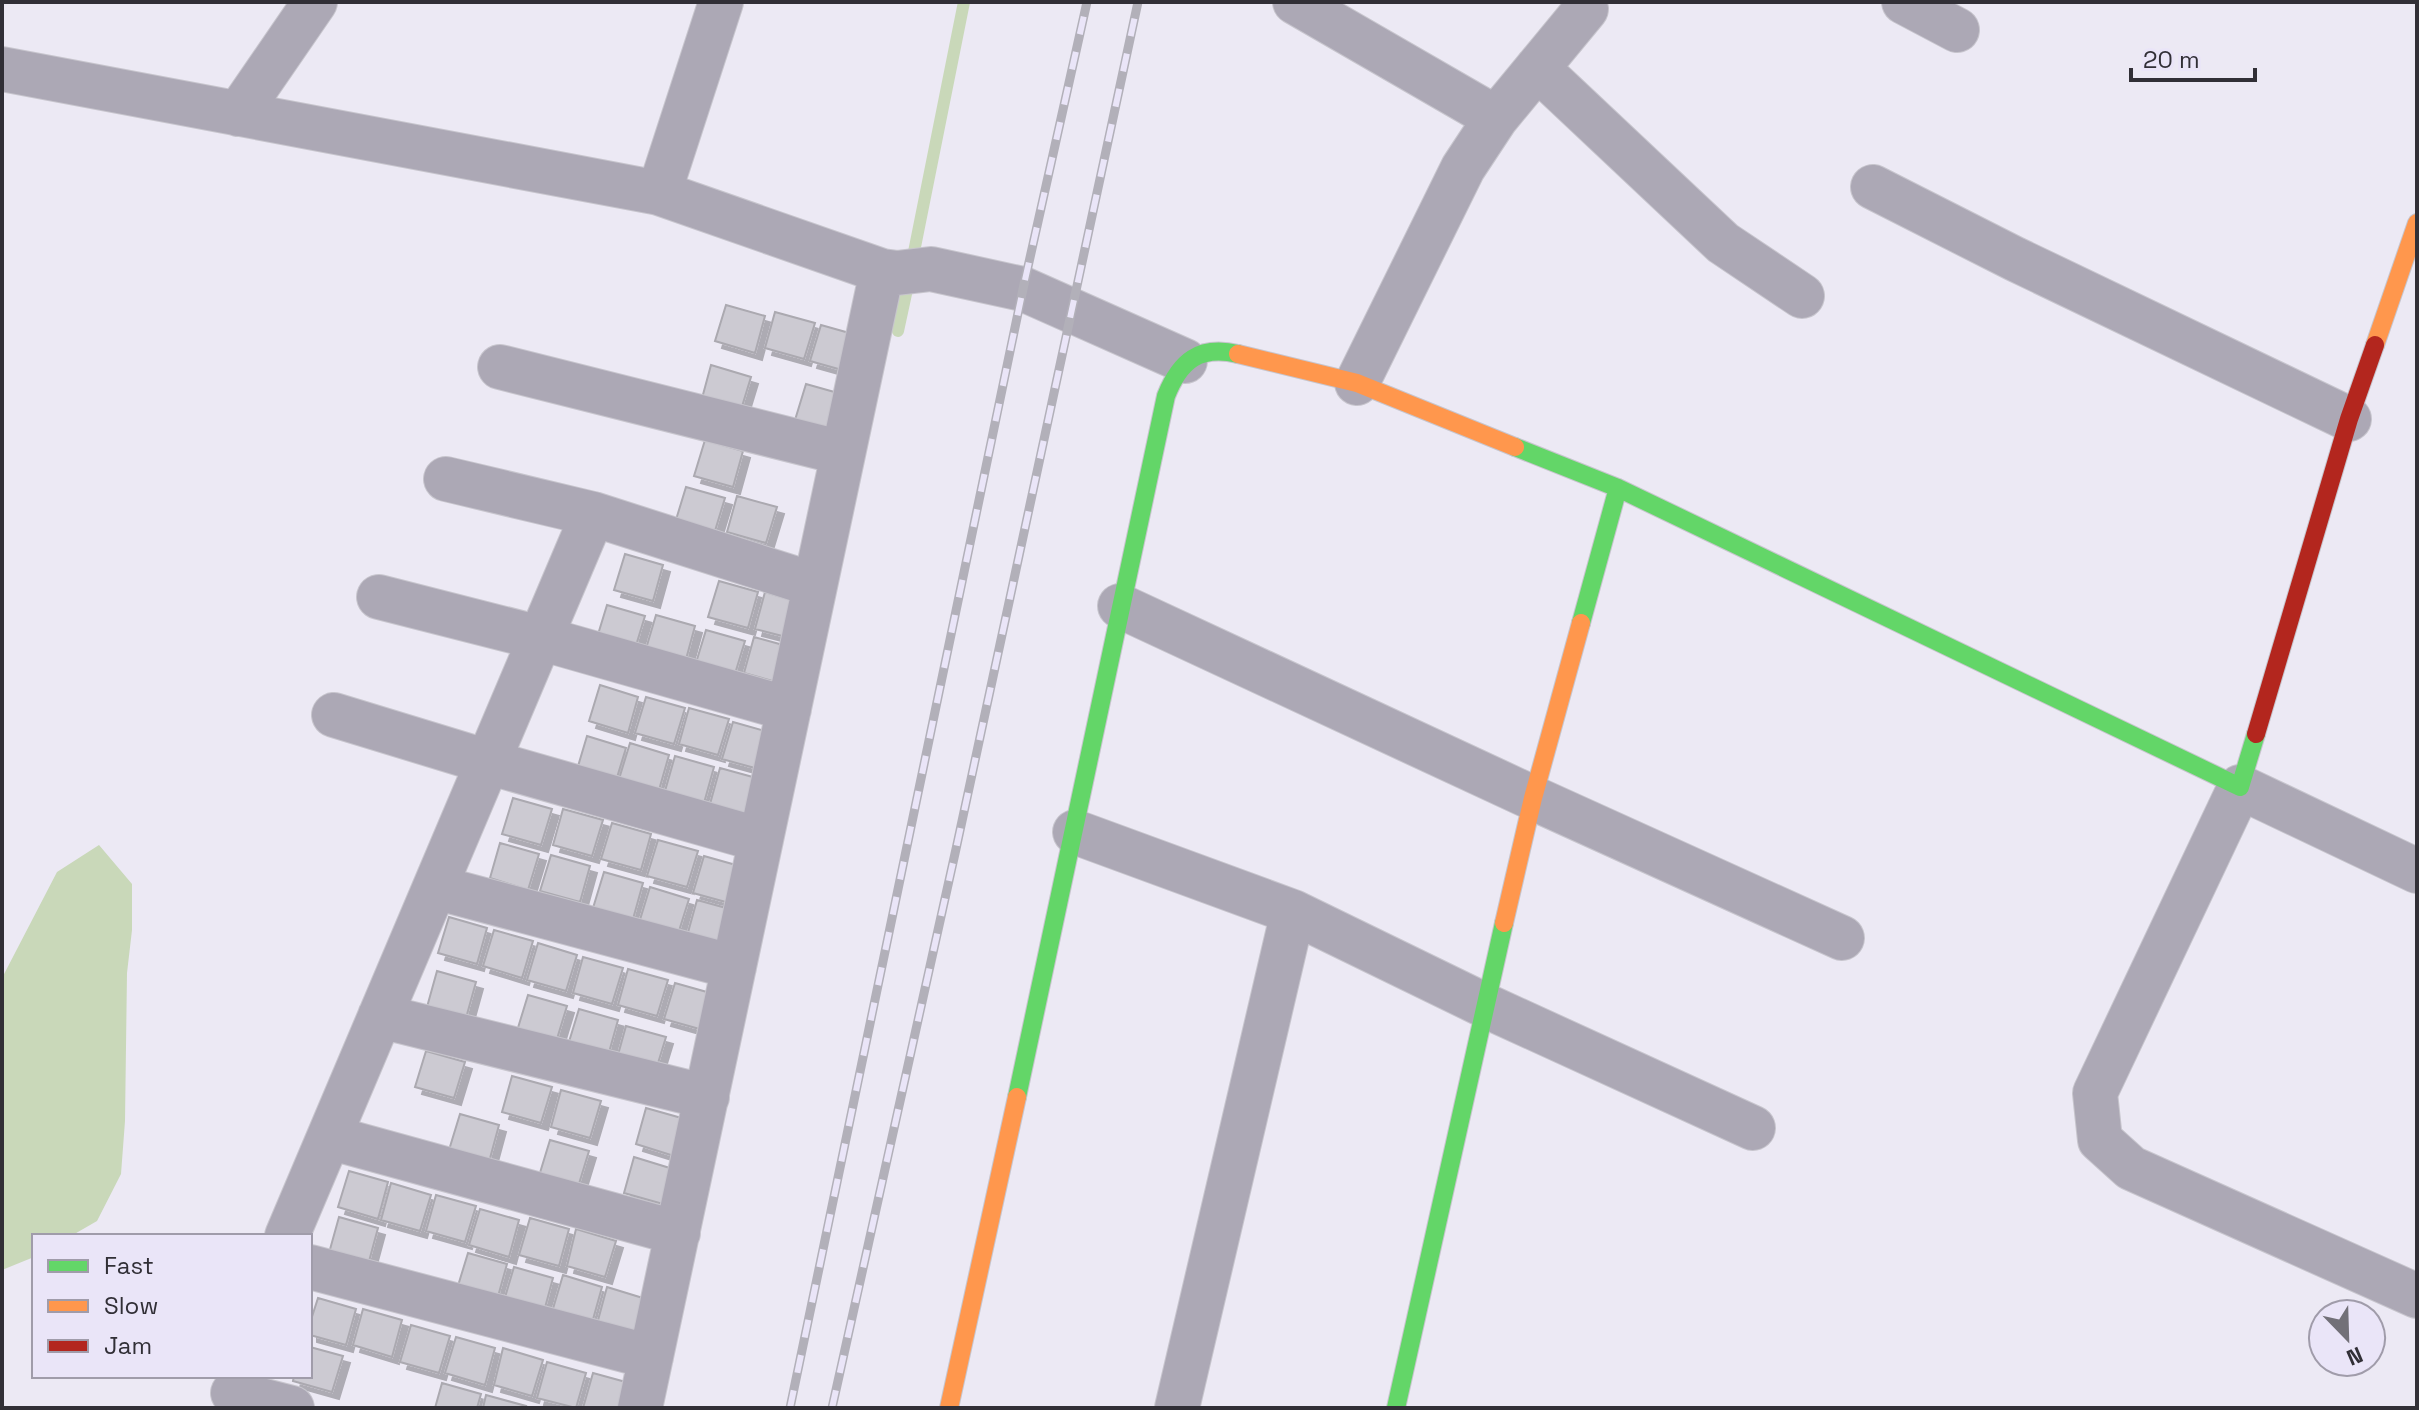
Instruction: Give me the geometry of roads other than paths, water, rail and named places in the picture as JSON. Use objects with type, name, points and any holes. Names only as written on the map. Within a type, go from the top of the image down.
[{"type":"street","points":[[238,114],[315,2]]},
{"type":"street","points":[[659,193],[721,2]]},
{"type":"street","points":[[1295,2],[1496,118]]},
{"type":"street","points":[[1904,2],[1957,30]]},
{"type":"street","points":[[1357,383],[1457,179],[1496,118],[1586,4]]},
{"type":"street","points":[[1537,68],[1723,243],[1802,296]]},
{"type":"street","points":[[2,69],[659,193],[903,271],[1023,289],[1185,361]]},
{"type":"street","points":[[1873,187],[2015,259],[2349,419]]},
{"type":"street","points":[[2417,223],[2349,419],[2240,787],[2095,1093],[2100,1140],[2131,1168],[2417,1296]]},
{"type":"street","points":[[640,1408],[843,453],[903,271]]},
{"type":"street","points":[[949,1408],[1075,832],[1166,396],[1173,376],[1185,361],[1205,352],[1224,351],[1357,383],[1618,488],[2417,871]]},
{"type":"street","points":[[500,367],[843,453]]},
{"type":"street","points":[[446,479],[593,514],[815,585]]},
{"type":"street","points":[[1396,1408],[1484,1005],[1533,798],[1618,488]]},
{"type":"street","points":[[288,1234],[593,514]]},
{"type":"street","points":[[379,597],[540,638],[789,709]]},
{"type":"street","points":[[1120,606],[1842,938]]},
{"type":"street","points":[[334,715],[761,840]]},
{"type":"street","points":[[1075,832],[1293,912],[1484,1005],[1753,1128]]},
{"type":"street","points":[[435,887],[734,967]]},
{"type":"street","points":[[1177,1408],[1293,912]]},
{"type":"street","points":[[380,1016],[707,1097]]},
{"type":"street","points":[[329,1137],[678,1233]]},
{"type":"street","points":[[312,1268],[651,1357]]},
{"type":"street","points":[[233,1392],[292,1408]]},
{"type":"waterway","points":[[912,262],[964,2]]},
{"type":"waterway","points":[[898,331],[909,280]]},
{"type":"railway","points":[[790,1408],[1023,289],[1087,2]]},
{"type":"railway","points":[[832,1408],[1138,2]]}]
